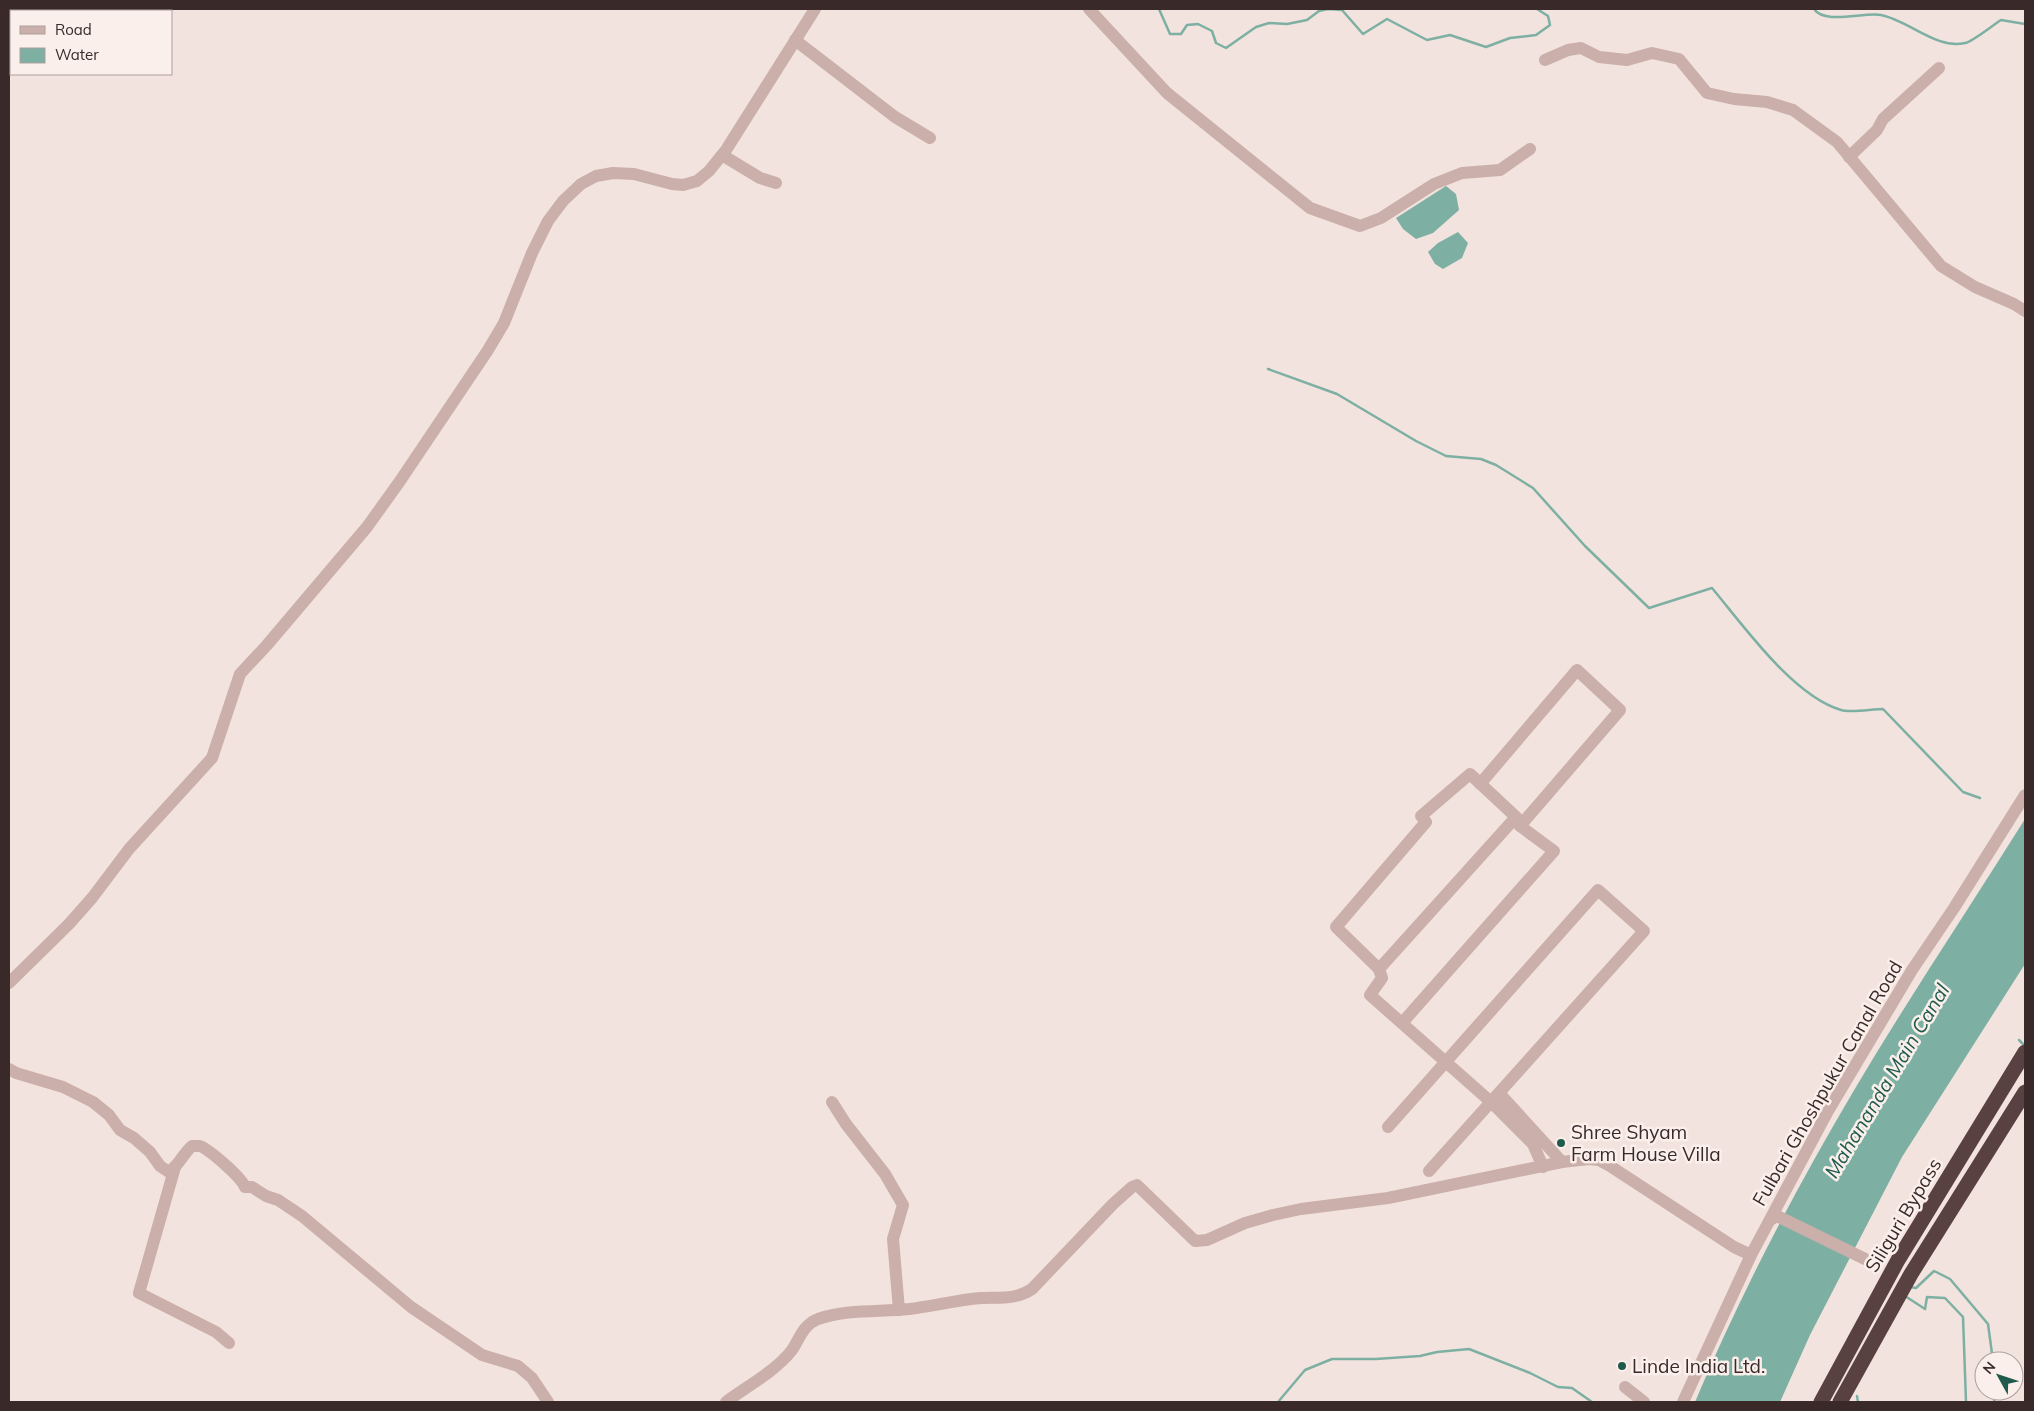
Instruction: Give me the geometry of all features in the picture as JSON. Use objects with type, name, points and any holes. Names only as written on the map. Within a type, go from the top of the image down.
[{"type":"highway","name":"Siliguri Bypass","points":[[1823,1397],[1898,1260],[2023,1060]]},
{"type":"highway","points":[[1840,1401],[1911,1274],[2025,1092]]},
{"type":"street","points":[[9,983],[69,924],[92,898],[129,849],[212,758],[240,674],[268,645],[367,527],[400,481],[488,350],[504,322],[512,298],[548,221],[563,201],[580,184],[596,176],[614,173],[634,174],[672,184],[683,185],[697,181],[709,171],[726,150],[815,9]]},
{"type":"street","points":[[1089,9],[1167,92],[1310,208],[1360,226],[1381,218],[1434,184],[1462,173],[1500,170],[1530,150]]},
{"type":"street","points":[[795,40],[888,112],[930,138]]},
{"type":"street","points":[[1545,60],[1568,50],[1581,48],[1599,57],[1626,60],[1652,53],[1679,59],[1707,93],[1734,99],[1767,102],[1793,110],[1837,142],[1941,266],[1975,287],[2014,304],[2025,311]]},
{"type":"street","points":[[1849,156],[1877,130],[1883,119],[1939,68]]},
{"type":"street","points":[[722,155],[760,178],[776,183]]},
{"type":"street","points":[[1378,969],[1620,710],[1577,670],[1480,784]]},
{"type":"street","points":[[1402,1023],[1554,851],[1518,821],[1470,774],[1421,816],[1426,822],[1336,927],[1378,969],[1382,978],[1370,995],[1446,1062],[1495,1098],[1562,1162]]},
{"type":"street","name":"Fulbari Ghoshpukur Canal Road","points":[[1683,1402],[1751,1254],[1774,1218],[1828,1111],[1897,994],[2025,795]]},
{"type":"street","points":[[1388,1127],[1598,890],[1644,931],[1429,1171]]},
{"type":"street","points":[[9,1069],[16,1073],[63,1087],[93,1102],[109,1114],[120,1130],[134,1138],[150,1152],[160,1166],[169,1172],[176,1167]]},
{"type":"street","points":[[1495,1098],[1533,1144],[1543,1166]]},
{"type":"street","points":[[832,1102],[846,1124],[885,1174],[903,1205],[893,1239],[899,1310]]},
{"type":"street","points":[[229,1343],[216,1332],[139,1293],[176,1167],[183,1154],[192,1146],[199,1146],[232,1171],[246,1187],[252,1187],[266,1196],[278,1200],[302,1216],[411,1307],[450,1334],[482,1355],[518,1366],[532,1378],[548,1402]]},
{"type":"street","points":[[726,1402],[781,1361],[792,1350],[802,1331],[815,1321],[850,1313],[937,1306],[979,1298],[1021,1296],[1032,1289],[1113,1204],[1132,1187],[1137,1185],[1195,1241],[1199,1242],[1246,1223],[1300,1209],[1388,1198],[1562,1162],[1599,1160],[1624,1173],[1734,1247],[1751,1254]]},
{"type":"street","points":[[1774,1218],[1861,1257]]},
{"type":"street","points":[[1625,1387],[1644,1402]]},
{"type":"water","points":[[1446,186],[1456,194],[1459,210],[1433,233],[1416,239],[1403,229],[1396,218]]},
{"type":"water","points":[[1458,232],[1468,243],[1462,258],[1443,269],[1435,264],[1428,252],[1438,243]]},
{"type":"water","name":"Mahananda Main Canal","points":[[2025,819],[2025,964],[1902,1157],[1810,1335],[1780,1402],[1695,1402],[1749,1283],[1831,1130],[1895,1023]]},
{"type":"waterway","points":[[1159,9],[1170,34],[1181,34],[1187,25],[1198,24],[1212,31],[1216,43],[1226,48],[1256,27],[1269,23],[1287,24],[1307,20],[1319,11],[1328,9],[1342,10],[1363,34],[1387,19],[1427,40],[1450,35],[1486,47],[1510,38],[1536,35],[1550,25],[1548,16],[1537,9]]},
{"type":"waterway","points":[[1814,9],[1819,14],[1835,17],[1881,15],[1902,22],[1933,39],[1954,44],[1968,42],[2001,20],[2025,24]]},
{"type":"waterway","points":[[1268,369],[1337,394],[1416,441],[1446,456],[1481,459],[1496,465],[1533,488],[1585,546],[1649,608],[1712,588],[1770,658],[1805,690],[1823,702],[1845,711],[1883,709],[1963,792],[1980,798]]},
{"type":"waterway","points":[[2019,1040],[2025,1046]]},
{"type":"waterway","points":[[1910,1287],[1916,1288],[1934,1271],[1950,1279],[1988,1324],[1992,1351]]},
{"type":"waterway","points":[[1905,1296],[1925,1309],[1927,1297],[1945,1298],[1963,1317],[1966,1402]]},
{"type":"waterway","points":[[1278,1402],[1305,1370],[1332,1359],[1420,1356],[1437,1352],[1469,1349],[1530,1373],[1558,1387],[1572,1388],[1592,1402]]},
{"type":"waterway","points":[[1857,1396],[1858,1402]]},
{"type":"place","name":"Shree Shyam Farm House Villa","points":[[1561,1143]]},
{"type":"place","name":"Linde India Ltd.","points":[[1622,1366]]}]
